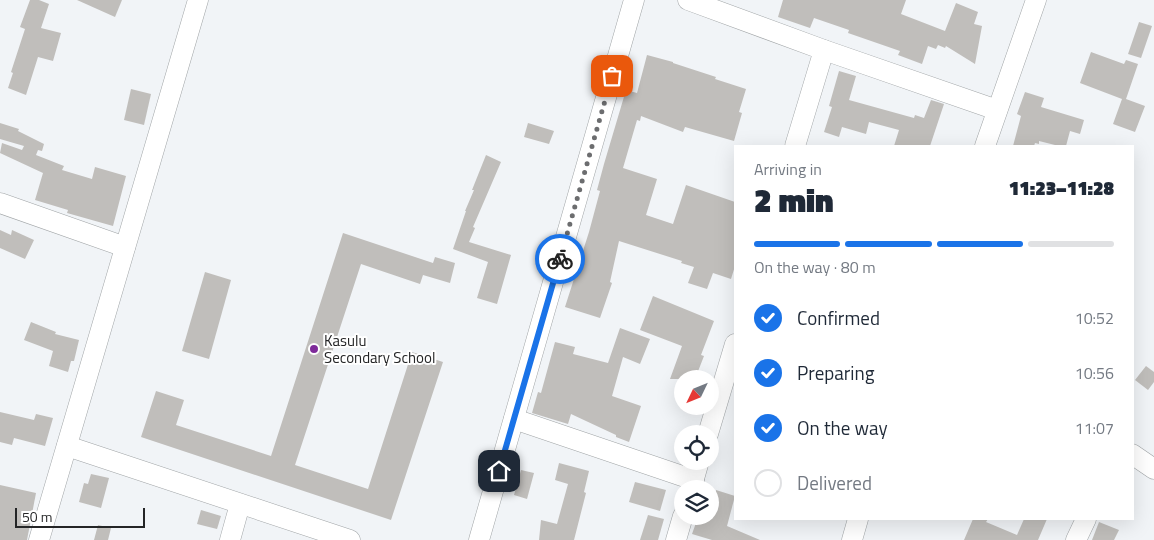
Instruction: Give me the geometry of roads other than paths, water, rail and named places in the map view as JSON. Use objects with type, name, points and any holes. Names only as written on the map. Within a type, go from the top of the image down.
[{"type":"street","points":[[39,540],[198,0]]},
{"type":"street","points":[[479,540],[634,0]]},
{"type":"street","points":[[688,0],[997,110]]},
{"type":"street","points":[[985,145],[1036,0]]},
{"type":"street","points":[[795,145],[824,50]]},
{"type":"street","points":[[0,203],[125,247]]},
{"type":"street","points":[[711,425],[734,347]]},
{"type":"street","points":[[514,419],[695,477]]},
{"type":"street","points":[[66,446],[350,540]]},
{"type":"street","points":[[1134,455],[1154,469]]},
{"type":"street","points":[[230,540],[240,504]]},
{"type":"street","points":[[852,540],[858,520]]},
{"type":"street","points":[[1076,540],[1086,520]]},
{"type":"street","points":[[676,540],[680,525]]},
{"type":"place","name":"Kasulu Secondary School","points":[[314,349]]}]
